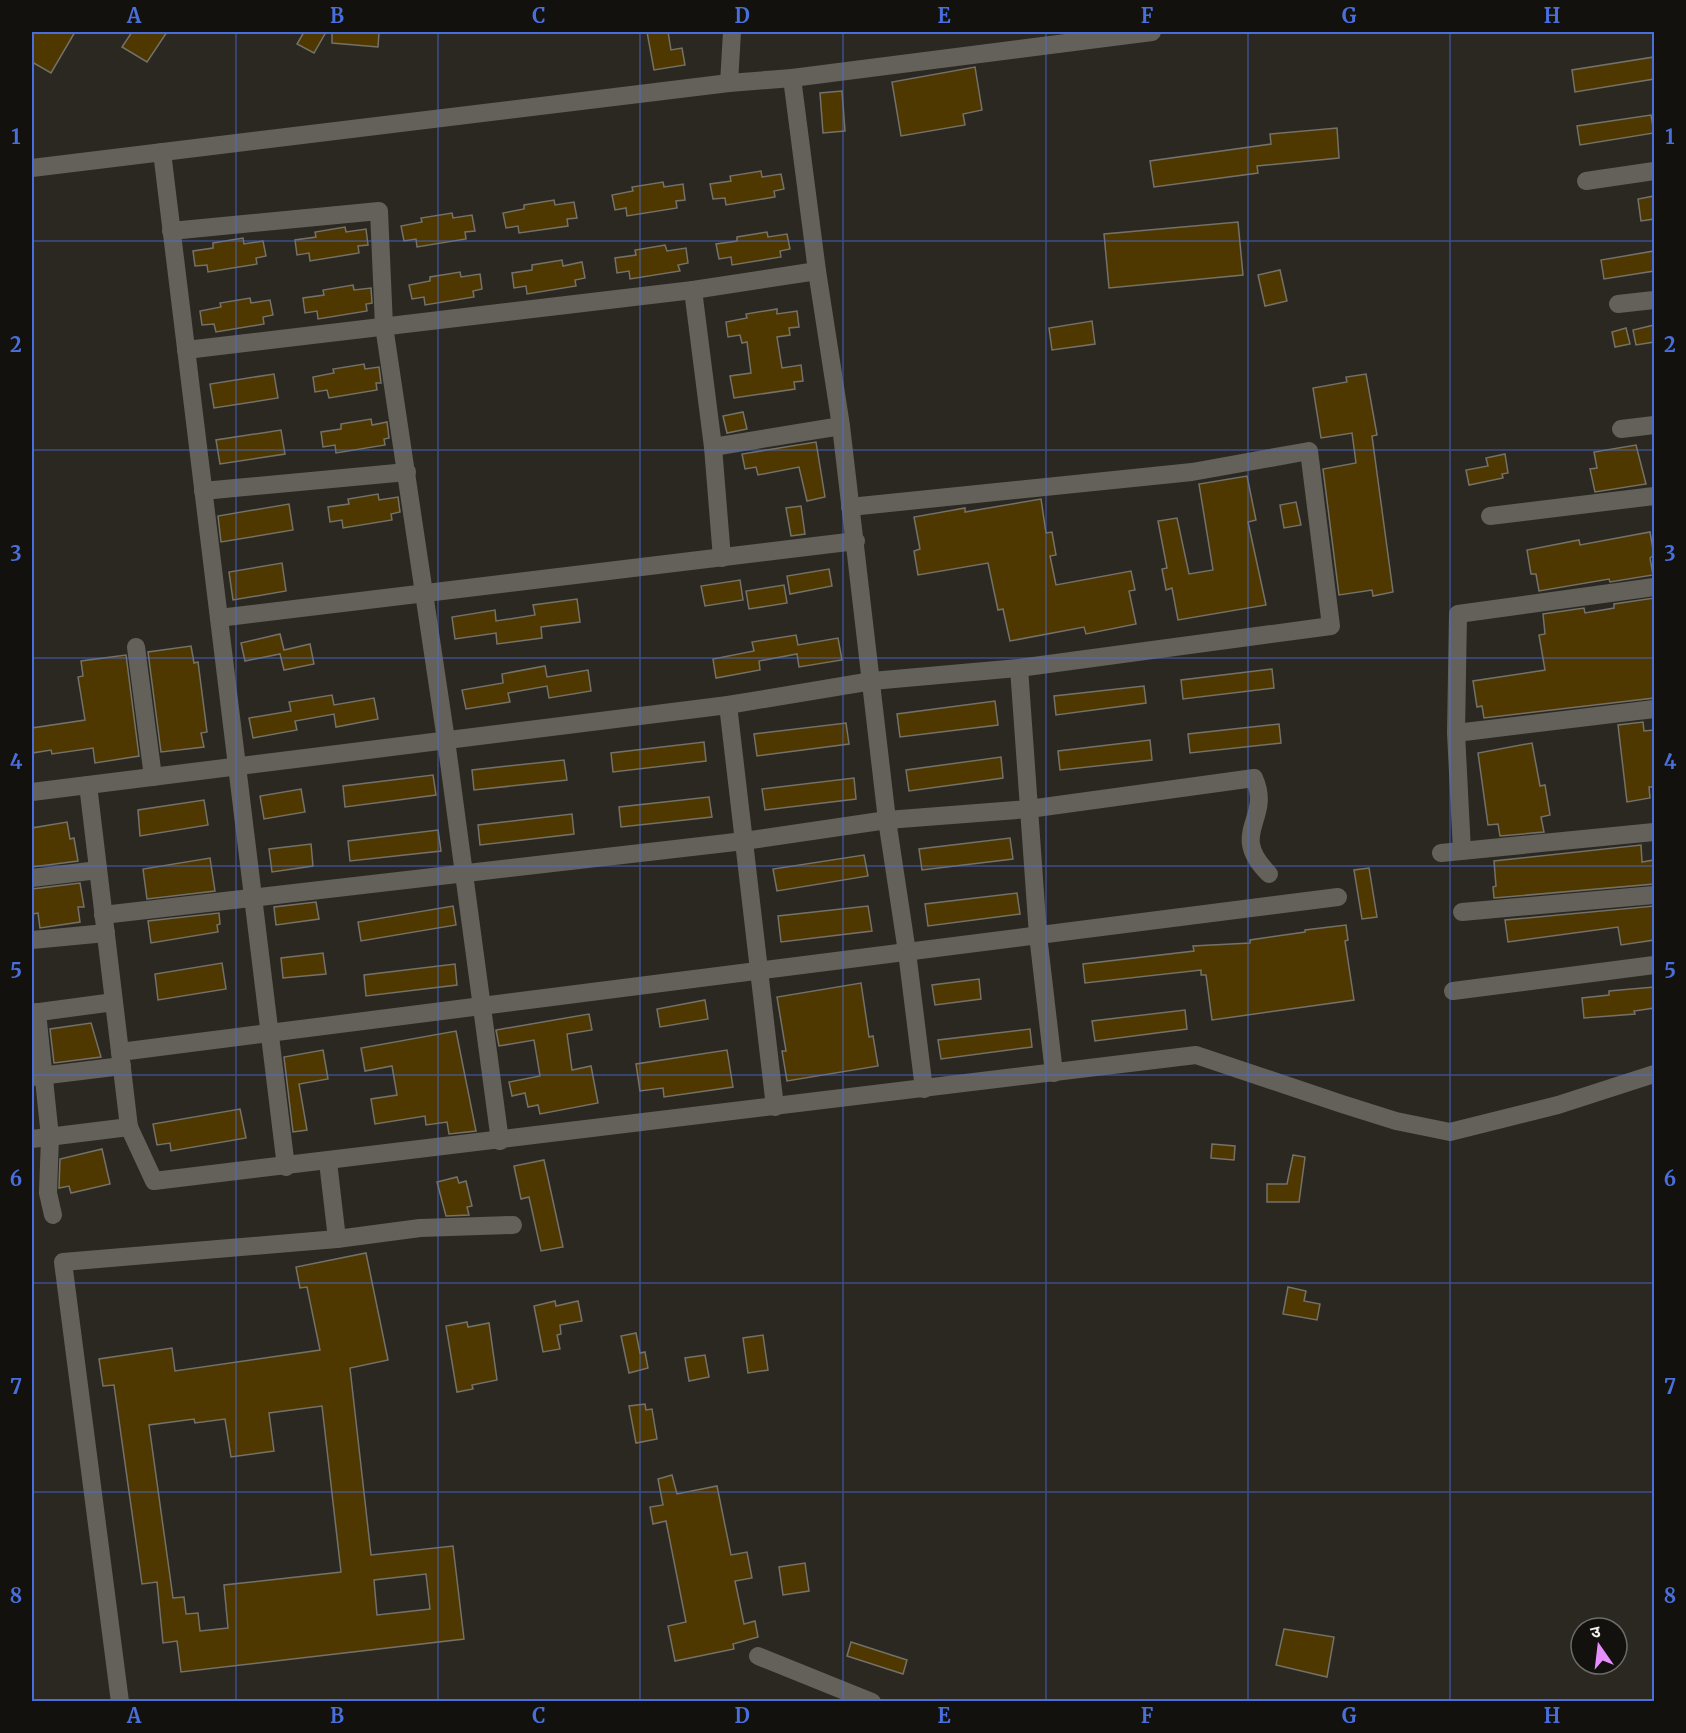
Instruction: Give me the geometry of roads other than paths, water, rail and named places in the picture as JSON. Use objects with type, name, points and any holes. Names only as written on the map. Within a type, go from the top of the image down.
[{"type":"street","points":[[729,83],[732,32]]},
{"type":"street","points":[[32,168],[729,83],[792,78],[1152,32]]},
{"type":"street","points":[[792,78],[817,272],[841,426],[872,681],[886,820],[907,952],[924,1089]]},
{"type":"street","points":[[162,152],[286,1167]]},
{"type":"street","points":[[1586,181],[1654,171]]},
{"type":"street","points":[[171,231],[379,211],[384,326],[465,872],[500,1141]]},
{"type":"street","points":[[186,350],[693,290],[817,272]]},
{"type":"street","points":[[693,290],[712,447],[722,558]]},
{"type":"street","points":[[1618,304],[1654,300]]},
{"type":"street","points":[[1621,429],[1654,425]]},
{"type":"street","points":[[712,447],[841,426]]},
{"type":"street","points":[[32,792],[728,705],[872,681],[1019,668],[1331,626],[1309,451],[1192,471],[850,507]]},
{"type":"street","points":[[203,491],[407,472]]},
{"type":"street","points":[[1490,516],[1654,496]]},
{"type":"street","points":[[219,618],[856,541]]},
{"type":"street","points":[[1462,851],[1456,733],[1458,614],[1654,587]]},
{"type":"street","points":[[136,647],[153,777]]},
{"type":"street","points":[[1019,668],[1038,935],[1054,1073]]},
{"type":"street","points":[[728,705],[761,970],[775,1107]]},
{"type":"street","points":[[1456,733],[1654,709]]},
{"type":"street","points":[[104,915],[465,872],[744,842],[886,820],[1029,809],[1254,778],[1258,804],[1249,846],[1257,862],[1269,874]]},
{"type":"street","points":[[88,785],[129,1127],[154,1181],[328,1162],[1196,1055],[1396,1121],[1450,1132],[1558,1105],[1654,1074]]},
{"type":"street","points":[[1442,853],[1654,832]]},
{"type":"street","points":[[32,878],[98,870]]},
{"type":"street","points":[[1462,912],[1654,895]]},
{"type":"street","points":[[38,1076],[270,1033],[1338,897]]},
{"type":"street","points":[[32,940],[106,933]]},
{"type":"street","points":[[1453,991],[1654,965]]},
{"type":"street","points":[[53,1215],[48,1193],[50,1137],[38,1076],[34,1013],[114,1002]]},
{"type":"street","points":[[32,1139],[129,1127]]},
{"type":"street","points":[[328,1162],[337,1239]]},
{"type":"street","points":[[120,1701],[63,1262],[337,1239],[420,1228],[513,1226]]},
{"type":"street","points":[[758,1656],[872,1701]]}]
